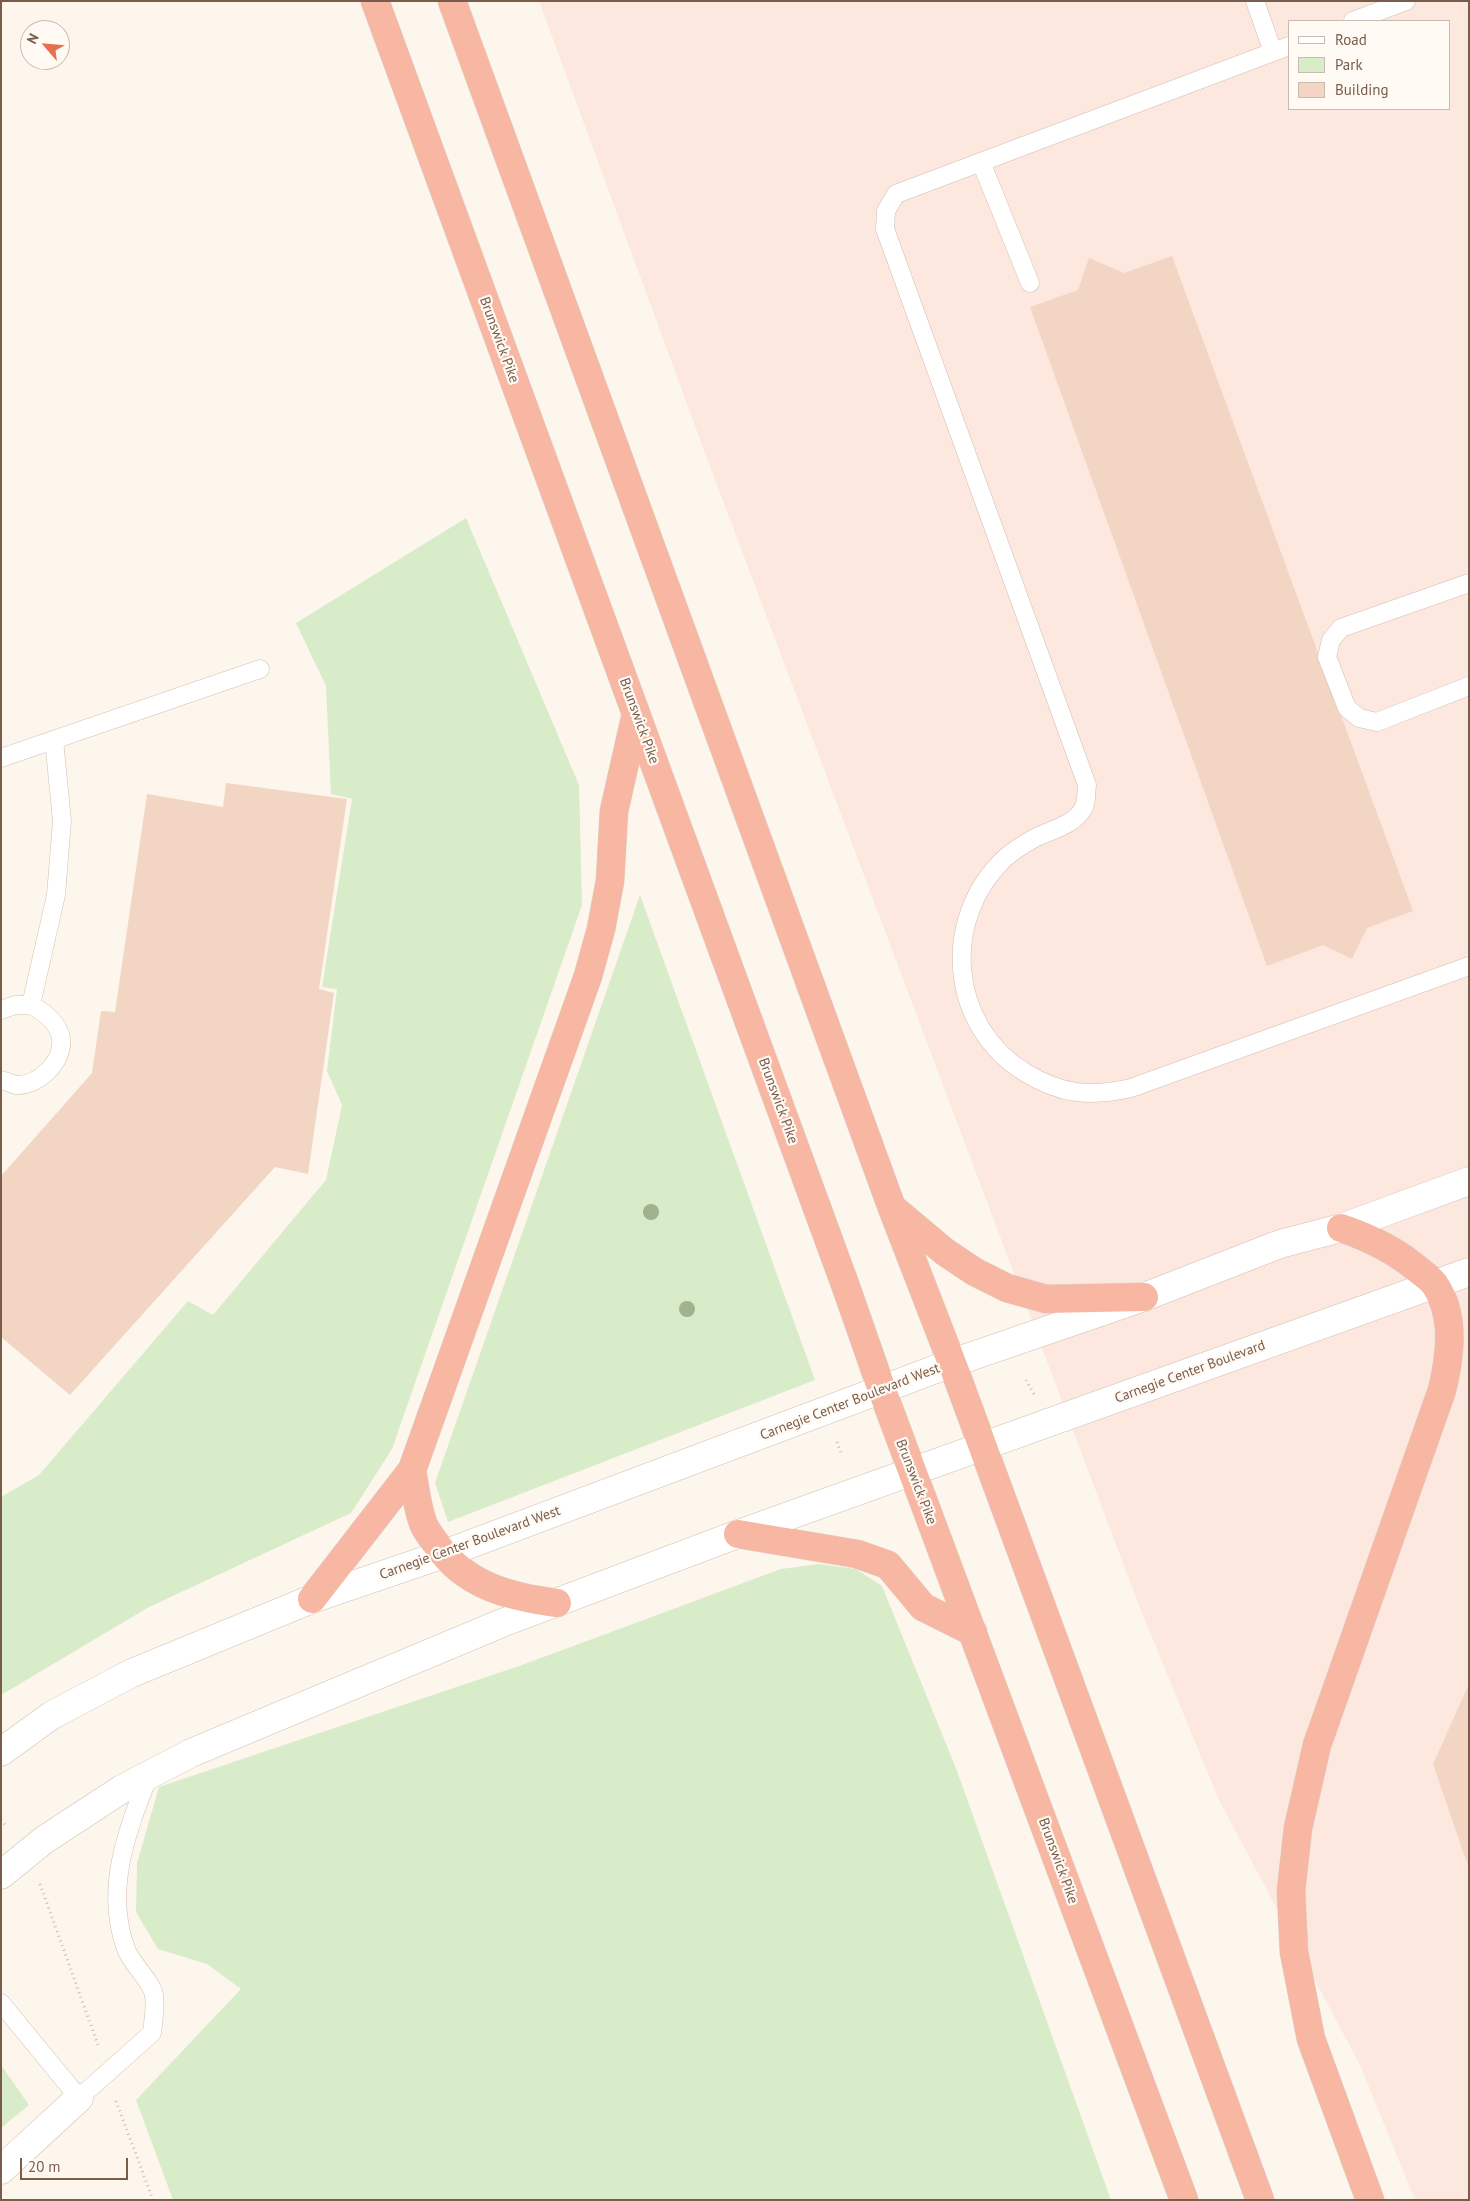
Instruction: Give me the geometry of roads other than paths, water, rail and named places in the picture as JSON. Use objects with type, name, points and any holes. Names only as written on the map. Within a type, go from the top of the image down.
[{"type":"highway","name":"Brunswick Pike","points":[[375,1],[846,1286],[912,1472],[1184,2200]]},
{"type":"highway","points":[[452,1],[892,1208],[952,1362],[1260,2200]]},
{"type":"highway","points":[[312,1599],[412,1470],[588,976],[601,929],[610,881],[614,811],[636,714]]},
{"type":"highway","points":[[892,1208],[945,1252],[975,1272],[1007,1288],[1046,1299],[1144,1297]]},
{"type":"highway","points":[[1340,1228],[1365,1236],[1402,1255],[1435,1284],[1447,1315],[1450,1330],[1449,1361],[1442,1390],[1317,1745],[1298,1828],[1291,1891],[1294,1952],[1311,2039],[1370,2200]]},
{"type":"highway","points":[[412,1470],[424,1523],[444,1554],[460,1571],[481,1584],[521,1598],[557,1603]]},
{"type":"highway","points":[[738,1534],[857,1554],[888,1565],[923,1607],[973,1632]]},
{"type":"street","points":[[952,1362],[1144,1297],[1280,1244],[1340,1228],[1469,1181]]},
{"type":"street","name":"Carnegie Center Boulevard","points":[[912,1472],[1469,1272]]},
{"type":"street","name":"Carnegie Center Boulevard West","points":[[1,1752],[52,1716],[132,1673],[312,1599],[444,1554],[952,1362]]},
{"type":"street","points":[[1,1875],[44,1840],[114,1794],[191,1753],[502,1623],[738,1534],[912,1472]]},
{"type":"street","points":[[1,2170],[80,2098]]},
{"type":"lane","points":[[1256,1],[1281,49],[896,194],[886,211],[885,229],[1087,785],[1084,808],[1068,823],[1034,839],[1006,858],[985,881],[970,910],[962,943],[962,973],[968,1002],[979,1027],[994,1048],[1013,1065],[1057,1088],[1085,1094],[1110,1093],[1140,1085],[1469,966]]},
{"type":"lane","points":[[1356,20],[1406,1]]},
{"type":"lane","points":[[981,162],[1030,283]]},
{"type":"lane","points":[[1469,583],[1341,628],[1331,640],[1327,657],[1347,708],[1360,718],[1376,722],[1469,686]]},
{"type":"lane","points":[[1,758],[260,668]]},
{"type":"lane","points":[[31,1005],[56,895],[62,821],[54,740]]},
{"type":"lane","points":[[1,1010],[15,1005],[31,1005],[45,1013],[56,1027],[61,1040],[58,1056],[50,1070],[33,1082],[17,1085],[1,1080]]},
{"type":"lane","points":[[1,2003],[80,2098],[152,2033],[154,1994],[127,1950],[116,1910],[117,1872],[131,1820],[149,1775]]}]
